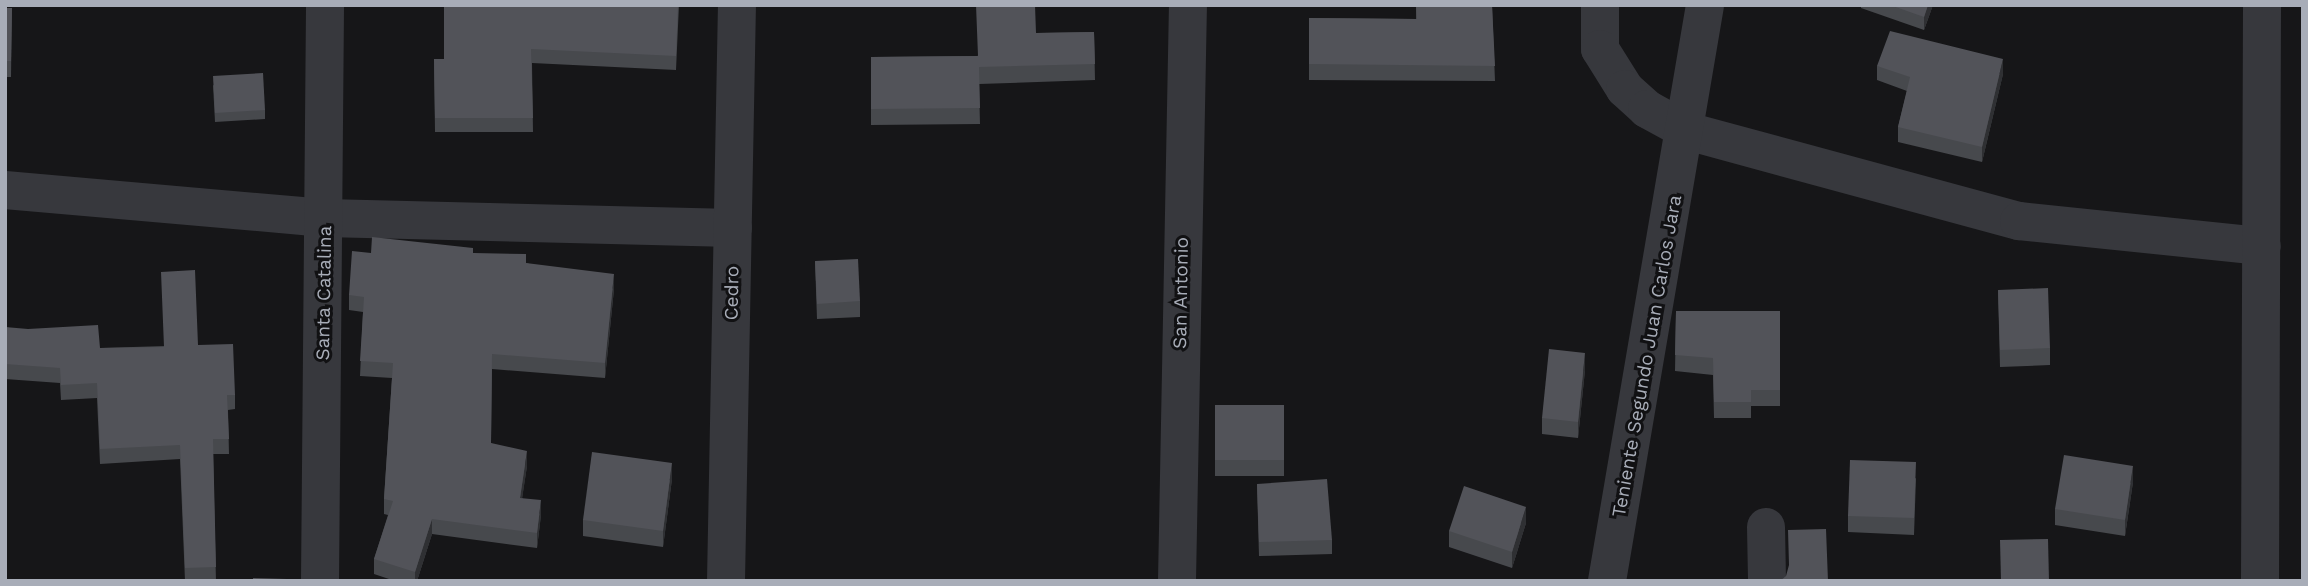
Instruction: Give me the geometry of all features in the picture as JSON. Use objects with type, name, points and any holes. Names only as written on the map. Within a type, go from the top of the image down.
[{"type":"street","name":"Santa Catalina","points":[[320,581],[326,5]]},
{"type":"street","name":"Cedro","points":[[726,581],[737,5]]},
{"type":"street","name":"San Antonio","points":[[1177,581],[1188,5]]},
{"type":"street","points":[[1600,5],[1600,49],[1625,89],[1647,109],[1687,131],[2019,221],[2262,246]]},
{"type":"street","name":"Teniente Segundo Juan Carlos Jara","points":[[1607,581],[1687,131],[1705,5]]},
{"type":"street","points":[[2260,581],[2262,5]]},
{"type":"street","points":[[5,190],[325,218],[733,228]]},
{"type":"street","points":[[1766,527],[1767,581]]},
{"type":"building","points":[[444,5],[678,5],[676,56],[531,49],[533,118],[435,118],[434,59],[444,59]]},
{"type":"building","points":[[976,5],[1035,5],[1036,33],[1094,32],[1095,64],[979,67],[980,108],[871,109],[871,57],[978,56]]},
{"type":"building","points":[[1416,5],[1492,5],[1495,66],[1309,64],[1309,18],[1417,19]]},
{"type":"building","points":[[1890,5],[1928,5],[1924,17]]},
{"type":"building","points":[[5,8],[12,8],[11,61],[5,61]]},
{"type":"building","points":[[1890,31],[2003,59],[1982,147],[1898,127],[1910,77],[1877,66]]},
{"type":"building","points":[[263,73],[265,110],[215,113],[213,76]]},
{"type":"building","points":[[372,237],[473,248],[473,253],[526,254],[526,263],[614,274],[605,363],[492,354],[491,443],[527,451],[520,498],[541,500],[537,533],[432,519],[415,572],[374,559],[393,501],[384,499],[393,363],[360,361],[364,297],[349,295],[352,251],[371,253]]},
{"type":"building","points":[[858,259],[860,301],[817,304],[815,261]]},
{"type":"building","points":[[195,270],[198,345],[233,344],[235,395],[227,395],[229,439],[213,439],[216,567],[185,568],[180,445],[100,449],[97,383],[61,385],[60,368],[5,364],[5,327],[28,329],[98,325],[100,348],[164,347],[161,272]]},
{"type":"building","points":[[2048,288],[2050,348],[2000,350],[1998,290]]},
{"type":"building","points":[[1676,311],[1780,311],[1780,390],[1751,390],[1751,402],[1714,402],[1713,358],[1675,355]]},
{"type":"building","points":[[1549,349],[1585,353],[1578,422],[1542,418]]},
{"type":"building","points":[[1215,405],[1284,405],[1284,460],[1215,460]]},
{"type":"building","points":[[592,452],[672,463],[663,531],[583,520]]},
{"type":"building","points":[[2064,455],[2133,466],[2125,520],[2055,509]]},
{"type":"building","points":[[1850,460],[1916,462],[1914,518],[1848,516]]},
{"type":"building","points":[[1327,479],[1332,540],[1259,542],[1257,484]]},
{"type":"building","points":[[1464,486],[1526,507],[1512,552],[1449,531]]},
{"type":"building","points":[[1826,529],[1828,581],[1780,581],[1786,576],[1789,565],[1788,530]]},
{"type":"building","points":[[2048,539],[2049,581],[2001,581],[2000,540]]},
{"type":"building","points":[[253,578],[287,579],[287,581],[253,581]]}]
